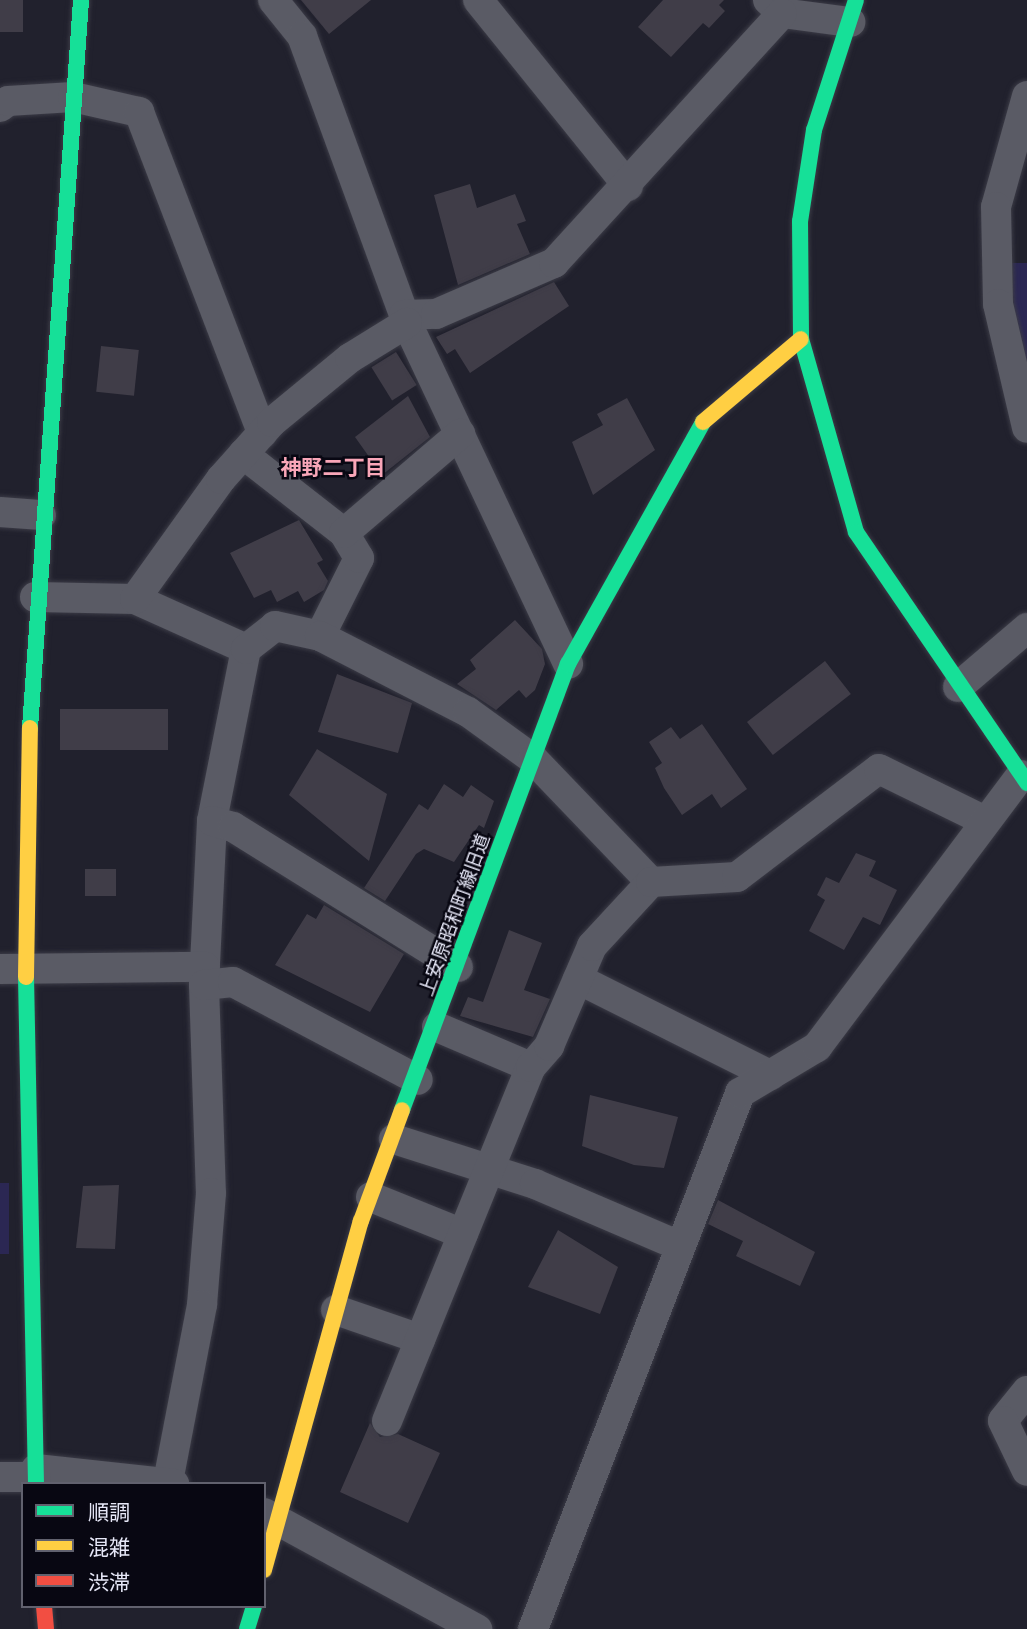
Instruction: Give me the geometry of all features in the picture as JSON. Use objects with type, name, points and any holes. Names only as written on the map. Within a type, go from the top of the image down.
[{"type":"street","points":[[36,1473],[13,967],[35,597],[81,0]]},
{"type":"street","points":[[273,0],[302,36],[405,319],[568,664]]},
{"type":"street","points":[[487,3],[628,186]]},
{"type":"street","points":[[135,599],[253,444],[349,358],[405,319],[436,314],[554,263],[628,186],[775,6],[853,11],[814,130],[800,221],[802,339],[856,532],[958,687],[1024,779],[983,820],[817,1047],[740,1093],[677,1245],[533,1629]]},
{"type":"street","points":[[1027,96],[996,207],[998,304],[1027,428]]},
{"type":"street","points":[[0,107],[8,101],[73,97],[139,112],[253,444],[344,533],[359,558],[320,636]]},
{"type":"street","name":"上安原昭和町線旧道","points":[[266,1556],[272,1516],[371,1197],[418,1080],[568,664],[707,414],[802,339]]},
{"type":"street","points":[[344,533],[460,434]]},
{"type":"street","points":[[0,512],[41,516]]},
{"type":"street","points":[[35,597],[135,599],[246,649]]},
{"type":"street","points":[[171,1482],[202,1305],[211,1193],[204,976],[212,821],[246,649],[275,626],[320,636],[468,712],[533,759],[651,882]]},
{"type":"street","points":[[958,687],[1027,628]]},
{"type":"street","points":[[387,1421],[531,1067],[549,1046],[592,946],[651,882],[737,877],[879,769],[983,820]]},
{"type":"street","points":[[212,821],[233,827],[458,967]]},
{"type":"street","points":[[13,967],[204,976],[233,982],[418,1080]]},
{"type":"street","points":[[578,979],[770,1075]]},
{"type":"street","points":[[437,1027],[531,1067]]},
{"type":"street","points":[[394,1139],[488,1172],[535,1184],[677,1245]]},
{"type":"street","points":[[371,1197],[463,1234]]},
{"type":"street","points":[[336,1310],[420,1339]]},
{"type":"street","points":[[1027,1391],[1003,1420],[1027,1471]]},
{"type":"street","points":[[0,1466],[36,1473],[158,1482]]},
{"type":"street","points":[[0,1477],[36,1473]]},
{"type":"street","points":[[272,1516],[477,1629]]},
{"type":"street","points":[[44,1608],[46,1629]]},
{"type":"street","points":[[247,1629],[253,1608]]},
{"type":"shaded area","points":[[1012,263],[1027,263],[1027,379],[1014,325]]},
{"type":"shaded area","points":[[0,1183],[9,1183],[9,1254],[0,1254]]},
{"type":"building","points":[[0,0],[23,0],[23,32],[0,32]]},
{"type":"building","points":[[301,0],[371,0],[329,34]]},
{"type":"building","points":[[663,0],[724,0],[719,5],[725,11],[709,28],[703,23],[671,57],[638,27]]},
{"type":"building","points":[[470,184],[477,208],[515,194],[526,221],[517,224],[530,254],[458,285],[434,195]]},
{"type":"building","points":[[554,282],[569,306],[470,373],[455,349],[447,354],[436,337]]},
{"type":"building","points":[[101,346],[139,350],[134,396],[96,392]]},
{"type":"building","points":[[396,352],[417,385],[392,400],[371,367]]},
{"type":"building","points":[[408,396],[430,437],[382,475],[355,437]]},
{"type":"building","points":[[627,398],[655,450],[593,495],[572,442],[603,425],[597,414]]},
{"type":"building","points":[[299,520],[323,560],[317,563],[328,581],[324,590],[304,602],[298,591],[277,602],[271,590],[254,598],[230,553]]},
{"type":"building","points":[[515,620],[542,649],[545,664],[535,690],[526,698],[519,690],[496,710],[457,684],[476,669],[470,660]]},
{"type":"building","points":[[825,661],[851,694],[773,755],[747,722]]},
{"type":"building","points":[[337,674],[412,703],[398,753],[318,732]]},
{"type":"building","points":[[60,709],[168,709],[168,750],[60,750]]},
{"type":"building","points":[[702,724],[747,789],[721,808],[712,794],[682,815],[664,788],[655,768],[662,763],[649,742],[671,727],[680,739]]},
{"type":"building","points":[[317,749],[387,794],[369,861],[289,795]]},
{"type":"building","points":[[444,784],[463,797],[471,785],[494,801],[484,828],[479,825],[454,862],[424,849],[416,854],[385,901],[364,888],[419,804],[428,810]]},
{"type":"building","points":[[856,853],[876,861],[869,876],[897,890],[880,925],[863,917],[844,950],[809,931],[825,900],[817,895],[826,877],[839,883]]},
{"type":"building","points":[[85,869],[116,869],[116,896],[85,896]]},
{"type":"building","points":[[324,905],[404,954],[370,1012],[275,965],[307,914],[316,919]]},
{"type":"building","points":[[509,930],[542,943],[524,990],[550,999],[533,1037],[460,1016],[468,997],[483,1002]]},
{"type":"building","points":[[590,1095],[678,1117],[664,1168],[634,1165],[582,1146]]},
{"type":"building","points":[[119,1185],[115,1249],[76,1248],[83,1186]]},
{"type":"building","points":[[718,1200],[815,1252],[800,1286],[736,1256],[743,1241],[708,1224]]},
{"type":"building","points":[[558,1230],[618,1267],[600,1314],[528,1287]]},
{"type":"building","points":[[370,1423],[380,1437],[398,1434],[440,1453],[408,1523],[340,1492]]},
{"type":"traffic: fast","points":[[30,728],[81,0]]},
{"type":"traffic: fast","points":[[856,0],[814,130],[800,221],[801,339],[856,532],[1027,783]]},
{"type":"traffic: fast","points":[[402,1110],[568,664],[703,422]]},
{"type":"traffic: fast","points":[[26,977],[36,1482]]},
{"type":"traffic: fast","points":[[247,1629],[253,1608]]},
{"type":"traffic: slow","points":[[703,422],[801,339]]},
{"type":"traffic: slow","points":[[26,977],[30,728]]},
{"type":"traffic: slow","points":[[266,1563],[361,1221],[402,1110]]},
{"type":"traffic: jam","points":[[44,1608],[46,1629]]},
{"type":"district","name":"神野二丁目","points":[[333,468]]}]
